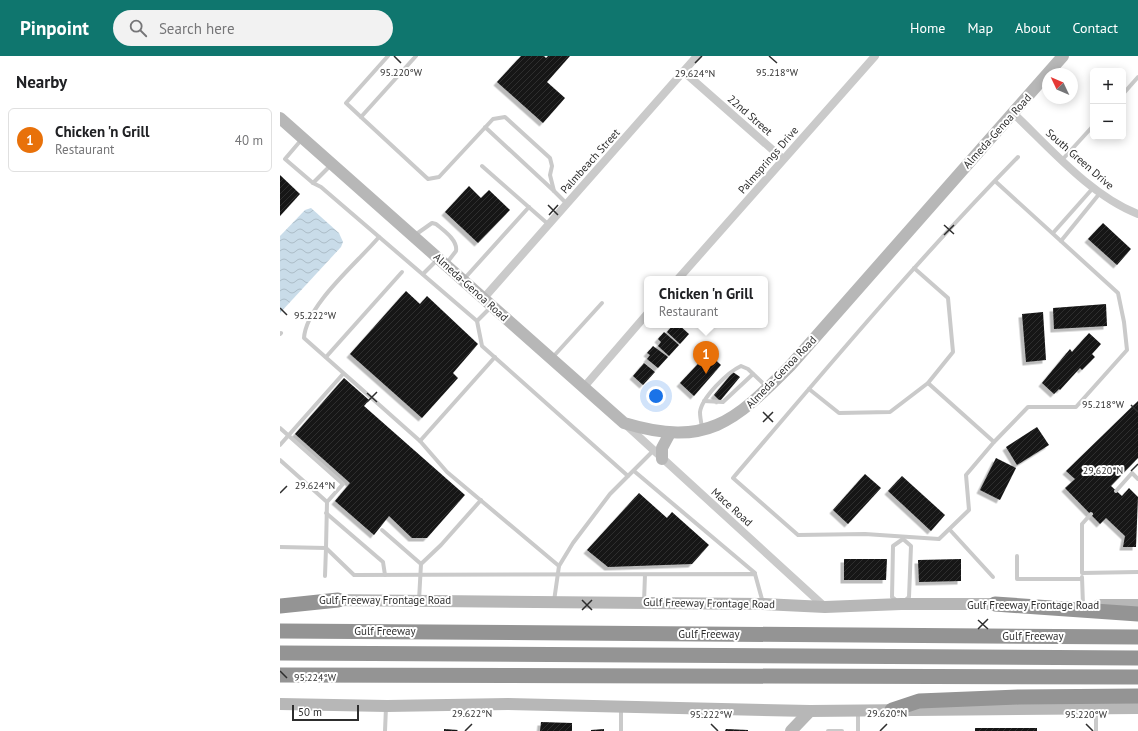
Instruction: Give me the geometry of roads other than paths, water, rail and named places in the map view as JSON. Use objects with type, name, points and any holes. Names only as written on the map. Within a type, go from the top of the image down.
[{"type":"highway","points":[[280,606],[338,600]]},
{"type":"highway","points":[[995,604],[1138,614]]},
{"type":"highway","name":"Gulf Freeway","points":[[280,631],[1138,637]]},
{"type":"highway","name":"Gulf Freeway","points":[[280,654],[1138,658]]},
{"type":"highway","points":[[280,675],[1138,677]]},
{"type":"highway","points":[[892,710],[919,701],[1019,697],[1138,696]]},
{"type":"main road","name":"Almeda-Genoa Road","points":[[280,118],[624,423],[649,431],[670,433],[702,430],[722,424],[744,410],[768,388],[790,366],[1063,56]]},
{"type":"main road","points":[[662,459],[662,448],[670,433]]},
{"type":"main road","name":"Gulf Freeway Frontage Road","points":[[280,600],[644,602],[763,604],[825,607],[901,604],[1138,605]]},
{"type":"main road","points":[[280,704],[387,706],[508,704],[810,711],[1138,708]]},
{"type":"main road","points":[[791,731],[810,711]]},
{"type":"street","name":"Palmbeach Street","points":[[488,302],[548,224],[697,56]]},
{"type":"street","name":"Palmsprings Drive","points":[[681,276],[875,56]]},
{"type":"street","name":"22nd Street","points":[[684,72],[783,159]]},
{"type":"street","name":"South Green Drive","points":[[1013,113],[1093,188],[1128,211],[1138,214]]},
{"type":"street","points":[[584,386],[644,317]]},
{"type":"street","name":"Mace Road","points":[[624,423],[653,451],[793,576],[825,607]]},
{"type":"lane","points":[[388,56],[346,103],[428,179],[439,177],[493,119],[505,117],[550,158],[552,166],[550,175],[554,191]]},
{"type":"lane","points":[[361,117],[416,56]]},
{"type":"lane","points":[[1126,91],[1138,77]]},
{"type":"lane","points":[[485,127],[566,203]]},
{"type":"lane","points":[[1062,160],[1090,129]]},
{"type":"lane","points":[[280,161],[285,159],[303,138]]},
{"type":"lane","points":[[995,181],[1118,293],[1124,322],[1127,350],[1076,407],[1028,407],[994,442],[966,475],[969,510],[939,539],[903,538],[865,534],[798,535],[734,478],[914,268],[995,181],[1018,157]]},
{"type":"lane","points":[[285,159],[313,183],[321,187],[477,321],[482,346],[628,476]]},
{"type":"lane","points":[[313,183],[332,164]]},
{"type":"lane","points":[[482,166],[548,224]]},
{"type":"lane","points":[[1053,233],[1093,188]]},
{"type":"lane","points":[[1061,241],[1100,193]]},
{"type":"lane","points":[[463,280],[529,207]]},
{"type":"lane","points":[[414,236],[429,224],[436,224],[452,239],[457,248],[442,261],[423,274]]},
{"type":"lane","points":[[379,237],[319,303],[311,314],[307,323],[304,338],[420,441],[447,472],[559,566]]},
{"type":"lane","points":[[809,389],[839,413],[890,412],[928,383],[952,352],[948,298],[914,268]]},
{"type":"lane","points":[[326,357],[402,272]]},
{"type":"lane","points":[[477,321],[488,302]]},
{"type":"lane","points":[[552,358],[602,303]]},
{"type":"lane","points":[[420,441],[495,357]]},
{"type":"lane","points":[[702,430],[700,411],[704,401],[731,370],[741,366],[753,374],[768,388]]},
{"type":"lane","points":[[280,445],[344,374]]},
{"type":"lane","points":[[704,401],[723,402],[753,374]]},
{"type":"lane","points":[[928,383],[994,442]]},
{"type":"lane","points":[[280,428],[343,484],[327,502],[325,576]]},
{"type":"lane","points":[[554,601],[559,566],[573,543],[594,515],[628,476],[653,451]]},
{"type":"lane","points":[[280,460],[327,502]]},
{"type":"lane","points":[[634,471],[755,574],[763,604]]},
{"type":"lane","points":[[1116,491],[1132,473],[1138,479]]},
{"type":"lane","points":[[419,600],[421,564],[441,545],[481,500]]},
{"type":"lane","points":[[326,513],[383,562],[385,575]]},
{"type":"lane","points":[[1082,605],[1082,524],[1091,514]]},
{"type":"lane","points":[[382,530],[421,564]]},
{"type":"lane","points":[[950,530],[993,577]]},
{"type":"lane","points":[[903,538],[911,546],[909,597],[901,604],[892,596],[892,571],[893,546],[903,538]]},
{"type":"lane","points":[[280,548],[326,548],[354,575],[421,573],[557,575],[755,574]]},
{"type":"lane","points":[[1017,556],[1017,579],[1082,579]]},
{"type":"lane","points":[[1082,573],[1138,572]]},
{"type":"lane","points":[[644,602],[645,574]]},
{"type":"lane","points":[[385,731],[387,706]]},
{"type":"lane","points":[[620,731],[621,706]]},
{"type":"lane","points":[[1096,709],[1096,731]]},
{"type":"lane","points":[[858,710],[858,731]]},
{"type":"lane","points":[[828,731],[842,731]]},
{"type":"water","points":[[311,208],[339,233],[343,242],[341,247],[280,313],[280,236],[305,210]]},
{"type":"place","name":"Chicken 'n Grill","points":[[706,374]]}]
